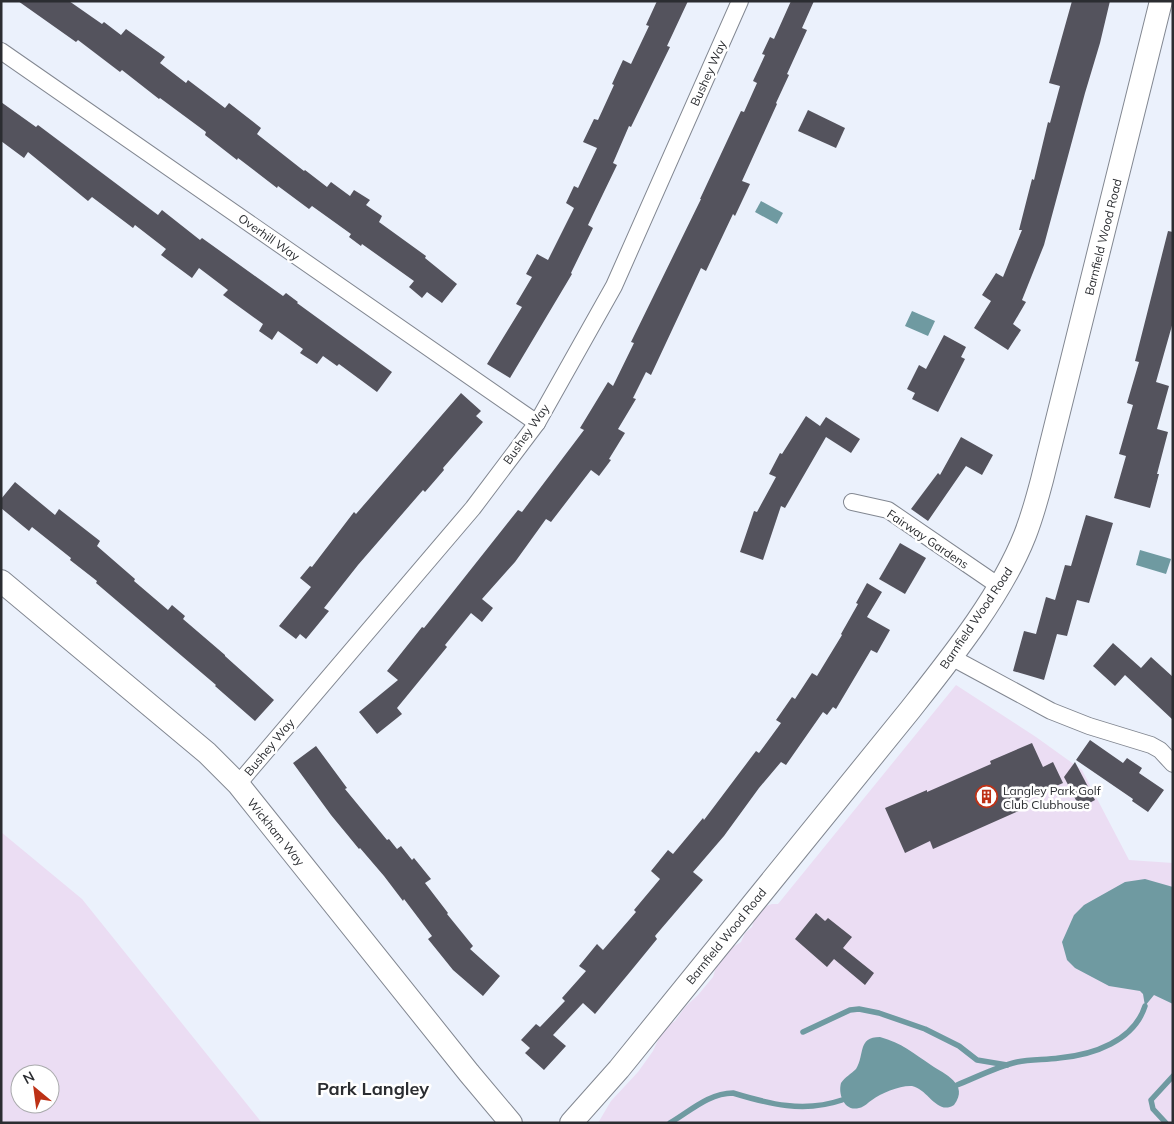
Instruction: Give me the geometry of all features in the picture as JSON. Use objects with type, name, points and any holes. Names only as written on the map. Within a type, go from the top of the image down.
[{"type":"street","name":"Barnfield Wood Road","points":[[571,1123],[625,1062],[893,731],[951,657],[999,586],[1025,536],[1034,508],[1161,1]]},
{"type":"street","name":"Bushey Way","points":[[238,784],[473,508],[537,423],[614,286],[734,3]]},
{"type":"street","name":"Overhill Way","points":[[1,51],[537,423]]},
{"type":"street","name":"Fairway Gardens","points":[[852,502],[888,510],[999,586]]},
{"type":"street","name":"Wickham Way","points":[[1,581],[207,753],[238,784],[474,1080],[511,1123]]},
{"type":"street","points":[[951,657],[1060,715],[1088,726],[1151,745],[1160,750],[1173,764]]},
{"type":"shaded area","points":[[956,685],[1036,737],[1082,770],[1129,860],[1173,863],[1173,1123],[598,1123],[611,1101],[638,1072],[653,1051],[663,1029],[675,1021],[685,1007],[713,977],[716,967],[724,958],[726,951],[741,942],[763,907],[778,904]]},
{"type":"shaded area","points":[[1,832],[82,899],[262,1123],[1,1123]]},
{"type":"water","points":[[761,201],[783,213],[777,224],[755,212]]},
{"type":"water","points":[[912,311],[935,321],[928,336],[905,326]]},
{"type":"water","points":[[1140,550],[1171,559],[1166,574],[1136,565]]},
{"type":"water","points":[[1145,879],[1173,887],[1173,1004],[1154,995],[1145,1006],[1143,994],[1140,991],[1109,986],[1075,968],[1067,960],[1062,942],[1074,915],[1084,905],[1125,882]]},
{"type":"water","points":[[880,1037],[895,1042],[907,1049],[953,1080],[959,1091],[954,1105],[943,1107],[937,1105],[918,1088],[912,1086],[886,1092],[865,1106],[854,1109],[846,1105],[841,1097],[841,1083],[859,1064],[865,1043],[873,1038]]},
{"type":"building","points":[[18,1],[69,1],[102,24],[104,22],[121,35],[126,29],[165,57],[160,63],[186,83],[188,80],[225,108],[229,103],[261,128],[257,134],[304,171],[327,187],[331,182],[350,196],[354,190],[370,200],[366,205],[382,216],[379,222],[426,256],[425,258],[457,284],[442,303],[427,292],[422,298],[409,287],[414,281],[362,244],[361,246],[349,237],[351,234],[312,206],[309,209],[278,186],[277,188],[238,158],[237,160],[205,135],[206,132],[122,70],[120,72],[78,40],[76,42]]},
{"type":"building","points":[[657,1],[688,1],[667,46],[670,47],[631,127],[629,126],[613,163],[617,165],[588,225],[593,228],[572,274],[510,378],[487,364],[522,307],[516,304],[532,277],[526,274],[537,254],[548,260],[574,208],[566,203],[574,186],[578,188],[597,148],[583,142],[594,119],[598,120],[623,60],[631,64],[649,26],[646,25]]},
{"type":"building","points":[[791,1],[814,1],[802,28],[807,30],[787,74],[789,75],[742,181],[750,184],[735,216],[733,214],[706,271],[701,268],[651,375],[646,372],[633,398],[636,399],[618,429],[625,433],[609,459],[611,460],[599,476],[591,470],[551,522],[546,519],[515,562],[482,599],[493,608],[482,622],[471,613],[445,645],[447,647],[397,708],[402,714],[377,734],[359,712],[398,680],[387,671],[422,627],[424,628],[518,510],[522,512],[584,430],[580,428],[608,382],[613,386],[634,343],[631,342],[701,199],[741,111],[744,112],[757,83],[753,81],[765,55],[762,54],[770,37],[774,39]]},
{"type":"building","points":[[1072,1],[1110,1],[1044,245],[1022,300],[1026,302],[1013,324],[1021,330],[1008,350],[974,328],[991,301],[982,295],[996,273],[1003,277],[1022,230],[1019,230],[1032,179],[1034,180],[1048,122],[1050,123],[1060,86],[1049,83]]},
{"type":"building","points":[[1,102],[36,127],[38,125],[158,215],[162,210],[200,240],[202,238],[283,296],[286,293],[392,372],[377,392],[339,364],[337,366],[323,356],[317,364],[300,353],[303,349],[278,331],[272,340],[259,331],[263,324],[223,295],[228,290],[199,268],[192,278],[161,255],[166,249],[135,225],[133,228],[92,197],[88,201],[28,152],[24,158],[1,141]]},
{"type":"building","points":[[808,110],[845,128],[836,148],[798,131]]},
{"type":"building","points":[[1168,231],[1173,232],[1173,322],[1156,382],[1169,386],[1157,429],[1168,432],[1150,508],[1114,498],[1126,456],[1119,454],[1133,405],[1127,403],[1139,362],[1135,361]]},
{"type":"building","points":[[944,335],[966,347],[961,357],[965,359],[938,412],[912,399],[915,393],[907,389],[919,365],[926,369]]},
{"type":"building","points":[[461,393],[481,411],[476,416],[483,422],[425,492],[423,490],[358,565],[324,608],[329,611],[306,639],[300,634],[296,639],[279,626],[311,587],[300,578],[310,566],[312,567],[354,512],[356,514]]},
{"type":"building","points":[[806,416],[820,426],[826,417],[860,439],[851,453],[826,437],[785,508],[781,506],[763,560],[740,552],[754,511],[757,512],[776,477],[769,474],[780,453],[782,454]]},
{"type":"building","points":[[961,437],[993,455],[982,475],[966,466],[928,521],[911,509],[938,473],[940,475]]},
{"type":"building","points":[[15,482],[55,515],[59,509],[100,541],[97,546],[135,579],[134,581],[168,610],[172,605],[185,616],[183,619],[274,700],[255,721],[216,685],[96,583],[97,581],[70,560],[71,558],[32,527],[29,531],[1,508],[1,499]]},
{"type":"building","points":[[1086,515],[1113,523],[1089,603],[1077,600],[1067,636],[1057,634],[1044,680],[1013,671],[1024,631],[1036,634],[1046,597],[1055,600],[1065,565],[1071,566]]},
{"type":"building","points":[[900,543],[926,558],[905,594],[879,579]]},
{"type":"building","points":[[867,583],[882,592],[867,617],[890,630],[877,653],[871,650],[836,709],[833,707],[827,715],[823,712],[786,765],[781,762],[759,788],[724,836],[693,872],[703,880],[655,936],[657,939],[595,1014],[583,1003],[553,1035],[566,1046],[544,1070],[525,1053],[530,1048],[521,1040],[536,1024],[540,1027],[565,1001],[562,998],[586,971],[579,966],[597,944],[603,950],[636,912],[634,910],[660,879],[651,871],[668,850],[673,854],[703,818],[704,820],[756,751],[759,753],[781,723],[776,720],[792,697],[795,699],[812,673],[817,676],[842,635]]},
{"type":"building","points":[[1113,643],[1141,668],[1151,657],[1173,677],[1173,720],[1125,675],[1115,686],[1093,666]]},
{"type":"building","points":[[1090,740],[1123,763],[1127,758],[1142,768],[1139,773],[1164,790],[1148,812],[1132,801],[1133,799],[1076,760]]},
{"type":"building","name":"Langley Park Golf Club Clubhouse","points":[[1032,743],[1043,767],[1053,762],[1063,783],[1027,799],[1030,806],[933,849],[930,841],[905,853],[885,808],[991,764],[990,761]]},
{"type":"building","points":[[316,746],[347,788],[345,789],[387,840],[389,839],[397,849],[401,846],[412,860],[414,858],[431,879],[425,883],[473,946],[470,949],[500,976],[483,996],[453,970],[428,939],[432,936],[404,899],[403,901],[331,815],[293,763]]},
{"type":"building","points":[[1075,762],[1095,800],[1080,808],[1064,777]]},
{"type":"building","points":[[816,913],[825,921],[828,918],[852,937],[843,948],[874,973],[865,985],[834,959],[827,967],[795,939]]},
{"type":"waterway","points":[[957,1085],[1009,1064],[1085,1054],[1111,1044],[1132,1028],[1140,1018],[1145,1006]]},
{"type":"waterway","points":[[803,1032],[850,1010],[859,1009],[879,1013],[925,1029],[959,1046],[977,1060],[1007,1065]]},
{"type":"waterway","points":[[1166,1123],[1153,1109],[1151,1100],[1173,1076]]},
{"type":"waterway","points":[[670,1123],[700,1104],[724,1094],[733,1093],[787,1106],[814,1106],[842,1100]]},
{"type":"place","name":"Langley Park Golf Club Clubhouse","points":[[987,797]]},
{"type":"district","name":"Park Langley","points":[[373,1088]]}]
